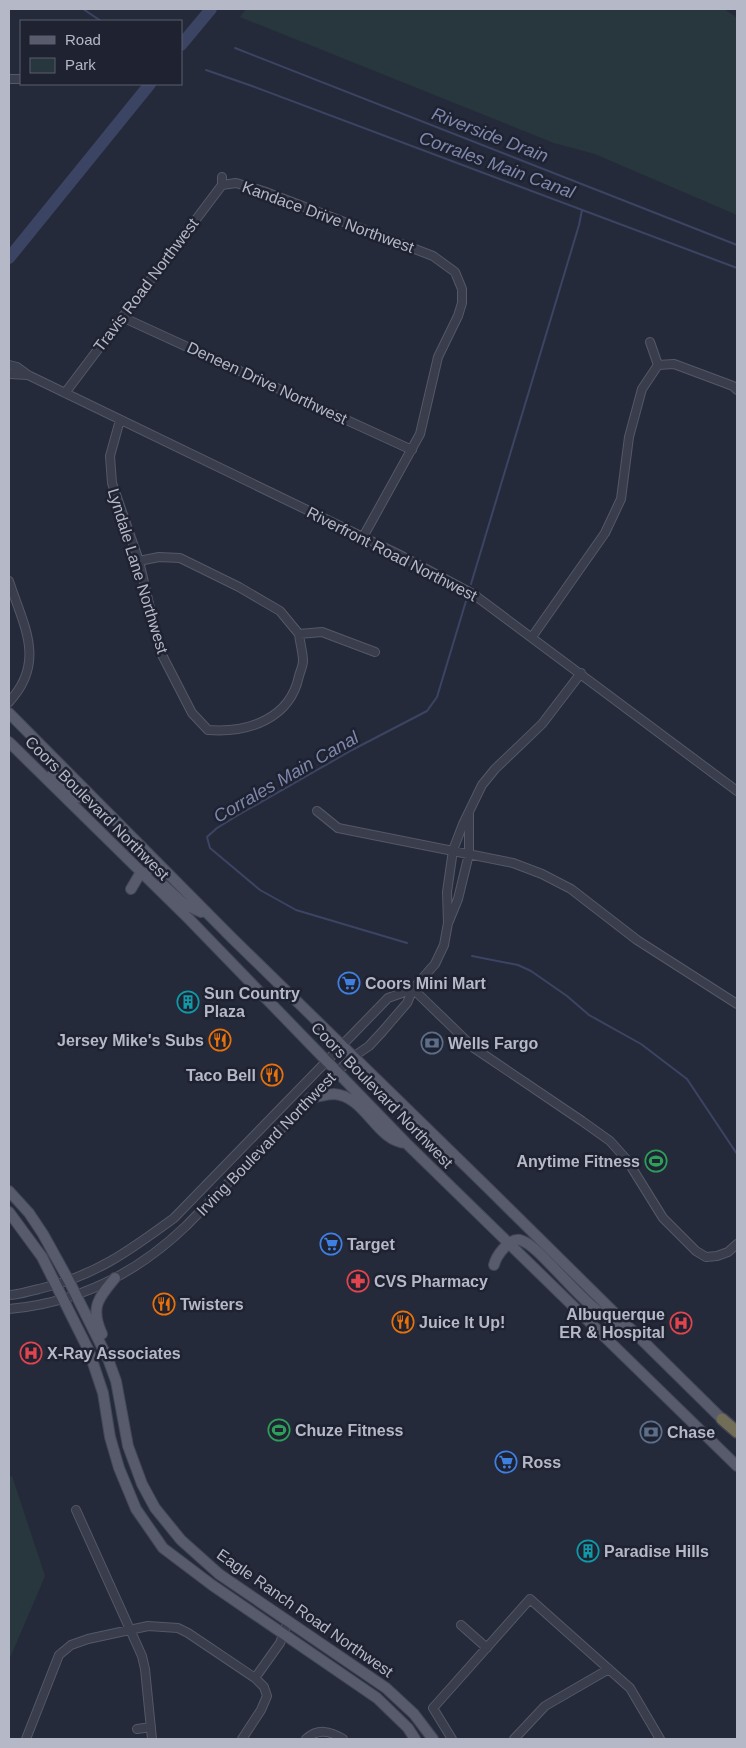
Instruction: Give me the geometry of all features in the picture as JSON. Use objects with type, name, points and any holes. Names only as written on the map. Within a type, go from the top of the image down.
[{"type":"highway","points":[[722,1419],[737,1433]]},
{"type":"main road","name":"Coors Boulevard Northwest","points":[[9,713],[340,1045],[722,1419]]},
{"type":"main road","points":[[9,734],[75,797],[92,798]]},
{"type":"main road","name":"Coors Boulevard Northwest","points":[[9,742],[190,920],[406,1143],[737,1466]]},
{"type":"main road","points":[[131,889],[141,872],[149,874],[184,904],[209,915]]},
{"type":"main road","points":[[310,1098],[333,1094],[344,1097],[361,1108],[393,1141],[406,1143]]},
{"type":"main road","name":"Eagle Ranch Road Northwest","points":[[9,1191],[37,1224],[69,1281],[108,1359],[116,1381],[128,1446],[142,1484],[155,1508],[181,1540],[219,1574],[386,1688],[414,1714],[433,1739]]},
{"type":"main road","name":"Eagle Ranch Road Northwest","points":[[9,1212],[42,1257],[83,1337],[96,1366],[114,1454],[136,1509],[164,1548],[212,1586],[376,1698],[408,1728],[415,1739]]},
{"type":"main road","points":[[494,1266],[496,1259],[509,1243],[519,1240],[544,1258],[601,1313],[631,1330]]},
{"type":"main road","points":[[115,1278],[100,1297],[96,1315],[98,1325],[119,1374],[121,1383],[119,1396]]},
{"type":"street","name":"Kandace Drive Northwest","points":[[222,181],[263,191],[433,256],[455,272],[462,289],[462,303],[458,316],[438,357],[420,434],[363,537]]},
{"type":"street","name":"Travis Road Northwest","points":[[65,393],[222,181]]},
{"type":"street","name":"Deneen Drive Northwest","points":[[122,317],[412,450]]},
{"type":"street","points":[[650,342],[658,366]]},
{"type":"street","points":[[532,637],[600,541],[621,499],[629,437],[642,389],[658,366],[674,364],[733,386],[737,390]]},
{"type":"street","name":"Riverfront Road Northwest","points":[[13,366],[120,420],[363,537],[473,594],[737,791]]},
{"type":"street","points":[[9,374],[28,375]]},
{"type":"street","name":"Lyndale Lane Northwest","points":[[120,420],[110,456],[112,483],[139,561],[160,651],[192,713],[208,730],[227,732],[265,722],[285,707],[297,689],[303,661],[299,634]]},
{"type":"street","points":[[139,561],[158,557],[180,558],[239,587],[280,611],[299,634],[322,632],[375,652]]},
{"type":"street","points":[[9,581],[28,636],[30,650],[29,664],[24,679],[9,702]]},
{"type":"street","points":[[581,673],[542,724],[495,769],[482,785],[458,833],[453,850],[447,892],[448,923],[444,945],[432,969],[413,989],[474,1048],[610,1141],[628,1162],[663,1218],[696,1251],[712,1257],[723,1255],[737,1244]]},
{"type":"street","points":[[317,810],[338,828],[513,863],[542,874],[571,889],[637,940],[737,1004]]},
{"type":"street","points":[[448,923],[458,899],[469,854],[469,812]]},
{"type":"street","name":"Irving Boulevard Northwest","points":[[9,1295],[69,1281],[106,1265],[174,1218],[340,1045],[388,998],[413,989]]},
{"type":"street","name":"Irving Boulevard Northwest","points":[[9,1309],[76,1295],[115,1278],[149,1257],[177,1234],[353,1056],[369,1046],[407,1003],[413,989]]},
{"type":"street","points":[[712,1257],[712,1267]]},
{"type":"street","points":[[76,1510],[142,1656],[152,1739]]},
{"type":"street","points":[[452,1739],[433,1708],[530,1598],[630,1688],[660,1739]]},
{"type":"street","points":[[255,1678],[280,1643],[288,1621]]},
{"type":"street","points":[[461,1624],[487,1648]]},
{"type":"street","points":[[26,1739],[60,1655],[71,1646],[88,1639],[148,1626],[178,1628],[255,1678],[264,1687],[267,1696],[262,1710],[242,1739]]},
{"type":"street","points":[[514,1739],[545,1706],[608,1669]]},
{"type":"street","points":[[137,1728],[151,1727]]},
{"type":"street","points":[[306,1739],[315,1733],[325,1731],[343,1739]]},
{"type":"green space","points":[[246,9],[724,9],[737,18],[737,215],[595,154],[554,143],[240,17]]},
{"type":"green space","points":[[12,1476],[45,1576],[9,1660],[9,1477]]},
{"type":"waterway","name":"Corrales Main Canal","points":[[83,9],[100,20]]},
{"type":"waterway","name":"Riverside Drain","points":[[182,44],[211,9]]},
{"type":"waterway","name":"Riverside Drain","points":[[235,48],[737,245]]},
{"type":"waterway","name":"Corrales Main Canal","points":[[206,70],[737,268]]},
{"type":"waterway","points":[[9,258],[149,85]]},
{"type":"waterway","name":"Corrales Main Canal","points":[[471,584],[582,210]]},
{"type":"waterway","name":"Corrales Main Canal","points":[[407,943],[296,910],[260,890],[210,848],[207,837],[217,828],[240,814],[352,750],[427,711],[437,697],[466,601]]},
{"type":"waterway","name":"Corrales Main Canal","points":[[472,956],[518,965],[531,971],[567,996],[589,1015],[641,1044],[687,1079],[737,1154]]},
{"type":"place","name":"Coors Mini Mart","points":[[349,983]]},
{"type":"place","name":"Sun Country Plaza","points":[[188,1002]]},
{"type":"place","name":"Jersey Mike's Subs","points":[[220,1040]]},
{"type":"place","name":"Wells Fargo","points":[[432,1043]]},
{"type":"place","name":"Taco Bell","points":[[272,1075]]},
{"type":"place","name":"Anytime Fitness","points":[[656,1161]]},
{"type":"place","name":"Target","points":[[331,1244]]},
{"type":"place","name":"CVS Pharmacy","points":[[358,1281]]},
{"type":"place","name":"Twisters","points":[[164,1304]]},
{"type":"place","name":"Juice It Up!","points":[[403,1322]]},
{"type":"place","name":"Albuquerque ER & Hospital","points":[[681,1323]]},
{"type":"place","name":"X-Ray Associates","points":[[31,1353]]},
{"type":"place","name":"Chuze Fitness","points":[[279,1430]]},
{"type":"place","name":"Chase","points":[[651,1432]]},
{"type":"place","name":"Ross","points":[[506,1462]]},
{"type":"place","name":"Paradise Hills","points":[[588,1551]]}]
